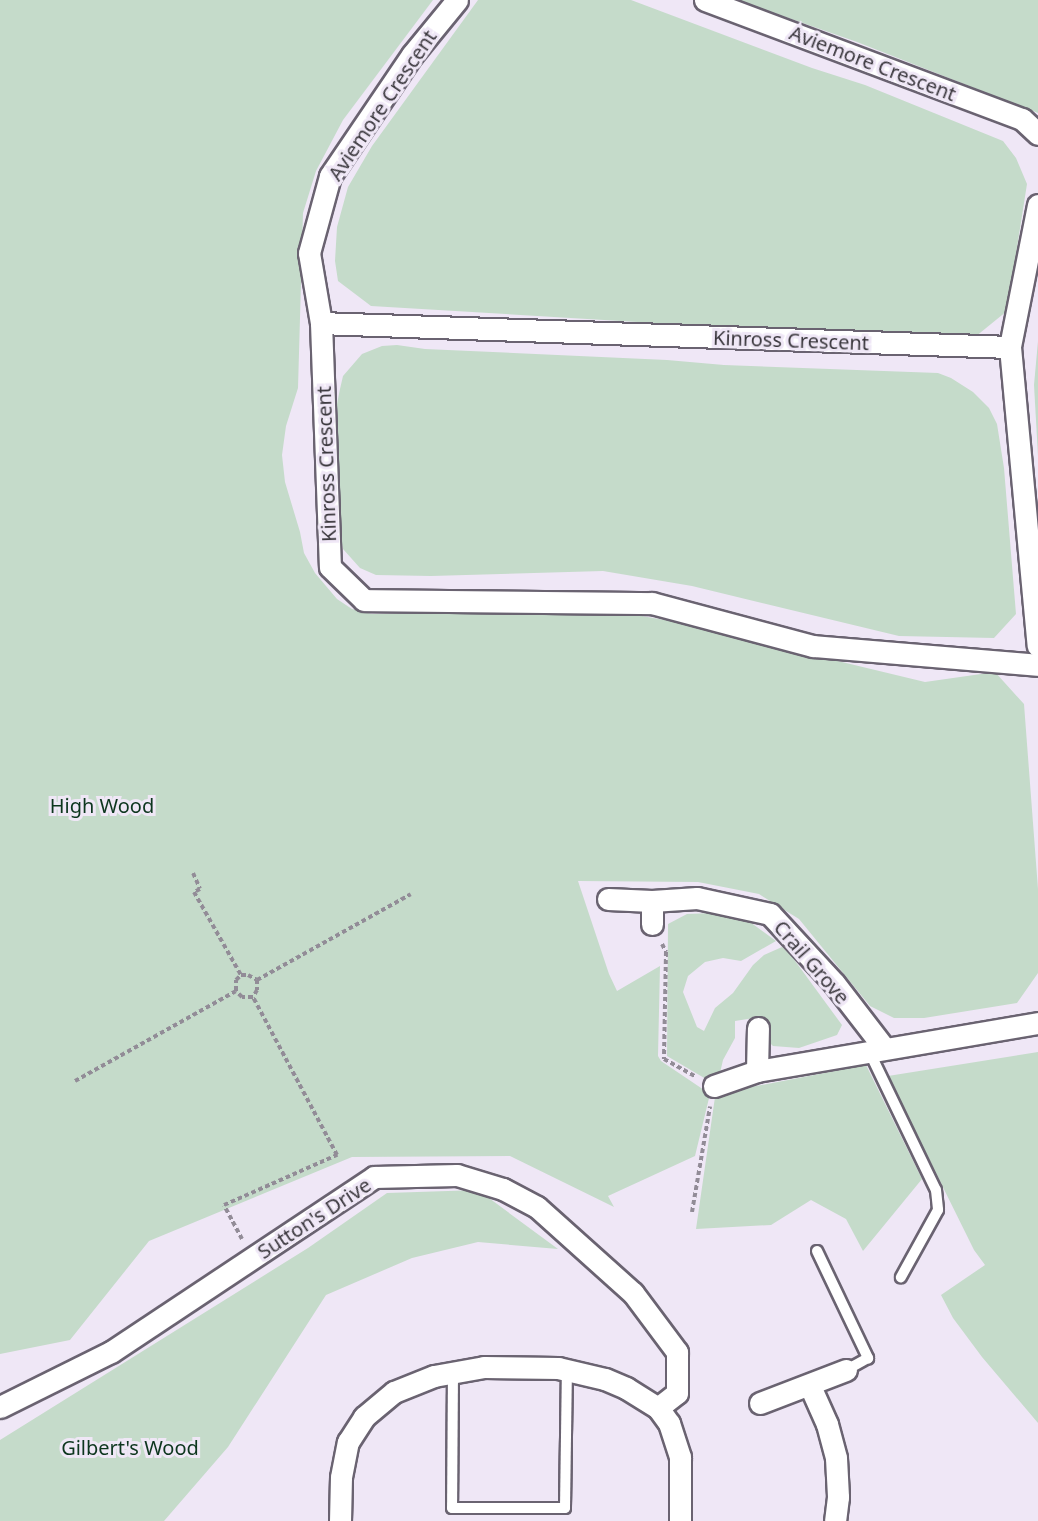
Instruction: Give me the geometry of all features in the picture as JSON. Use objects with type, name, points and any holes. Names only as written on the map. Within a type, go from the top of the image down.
[{"type":"street","name":"Aviemore Crescent","points":[[321,322],[309,253],[330,176],[412,54],[457,0]]},
{"type":"street","name":"Aviemore Crescent","points":[[705,0],[1022,119],[1038,134]]},
{"type":"street","points":[[1038,205],[1010,347],[1038,645]]},
{"type":"street","name":"Kinross Crescent","points":[[1010,347],[321,322],[330,567],[364,600],[652,603],[813,646],[1038,665]]},
{"type":"street","name":"Crail Grove","points":[[608,899],[697,898],[770,915],[834,983],[877,1050]]},
{"type":"street","points":[[652,900],[652,924]]},
{"type":"street","points":[[714,1086],[757,1071],[1038,1023]]},
{"type":"street","points":[[757,1071],[758,1028]]},
{"type":"street","name":"Sutton's Drive","points":[[0,1407],[111,1352],[374,1177],[457,1175],[504,1189],[537,1207],[625,1286],[678,1352],[678,1393],[658,1408]]},
{"type":"street","points":[[340,1521],[341,1477],[348,1442],[364,1417],[394,1392],[434,1376],[483,1367],[567,1370],[605,1378],[658,1408],[669,1423],[680,1457],[680,1521]]},
{"type":"street","points":[[760,1403],[810,1386],[846,1370]]},
{"type":"street","points":[[810,1386],[827,1424],[836,1458],[838,1497],[835,1521]]},
{"type":"lane","points":[[877,1050],[936,1190],[939,1210],[901,1277]]},
{"type":"lane","points":[[817,1251],[868,1358],[846,1370]]},
{"type":"lane","points":[[453,1372],[452,1508],[565,1508],[567,1370]]},
{"type":"path","points":[[193,873],[200,889],[194,892],[241,975]]},
{"type":"path","points":[[257,980],[411,894]]},
{"type":"path","points":[[652,924],[666,952],[664,1059],[714,1086],[692,1212]]},
{"type":"path","points":[[253,997],[242,997],[236,991],[236,980],[241,975],[248,975],[257,980]]},
{"type":"path","points":[[253,997],[257,990],[257,980]]},
{"type":"path","points":[[75,1081],[236,991]]},
{"type":"path","points":[[252,1258],[224,1205],[337,1155],[253,997]]},
{"type":"green space","name":"High Wood","points":[[0,0],[433,0],[343,120],[316,171],[303,213],[298,388],[286,426],[282,455],[285,482],[304,553],[315,573],[337,599],[352,609],[372,614],[618,612],[671,621],[925,682],[995,672],[1024,704],[1038,889],[1038,973],[1017,1003],[924,1018],[894,1018],[870,1006],[799,919],[759,894],[698,882],[578,881],[609,974],[617,991],[660,966],[658,1056],[661,1061],[710,1094],[695,1156],[608,1196],[614,1207],[510,1156],[352,1157],[149,1241],[70,1340],[0,1354]]},
{"type":"green space","points":[[478,0],[631,0],[812,68],[865,85],[1003,141],[1016,158],[1027,184],[1007,311],[975,337],[721,327],[371,306],[338,281],[335,261],[337,227],[348,187],[372,146]]},
{"type":"green space","points":[[737,0],[1038,0],[1038,113],[857,42]]},
{"type":"green space","points":[[1038,341],[1038,456],[1034,385]]},
{"type":"green space","points":[[397,345],[425,349],[667,360],[724,365],[938,373],[951,378],[973,392],[989,408],[997,424],[1004,468],[1016,614],[994,638],[899,636],[692,586],[603,571],[431,576],[376,575],[360,568],[343,549],[340,534],[337,404],[343,376],[362,354],[382,346]]},
{"type":"green space","points":[[713,913],[750,922],[776,941],[741,961],[723,958],[705,962],[688,976],[683,992],[697,1027],[704,1031],[715,1008],[733,993],[753,965],[764,955],[782,947],[790,954],[842,1025],[837,1035],[799,1048],[773,1046],[758,1031],[754,1018],[735,1021],[735,1038],[723,1060],[720,1073],[706,1079],[667,1056],[668,924],[687,914]]},
{"type":"green space","points":[[1038,1052],[1038,1423],[982,1357],[953,1318],[941,1295],[985,1265],[974,1250],[888,1076]]},
{"type":"green space","points":[[866,1065],[922,1179],[863,1251],[846,1219],[811,1200],[771,1225],[696,1229],[716,1090],[751,1087]]},
{"type":"green space","name":"Gilbert's Wood","points":[[478,1190],[558,1249],[478,1242],[412,1258],[326,1295],[228,1447],[164,1521],[0,1521],[0,1440],[308,1248],[387,1193]]}]
